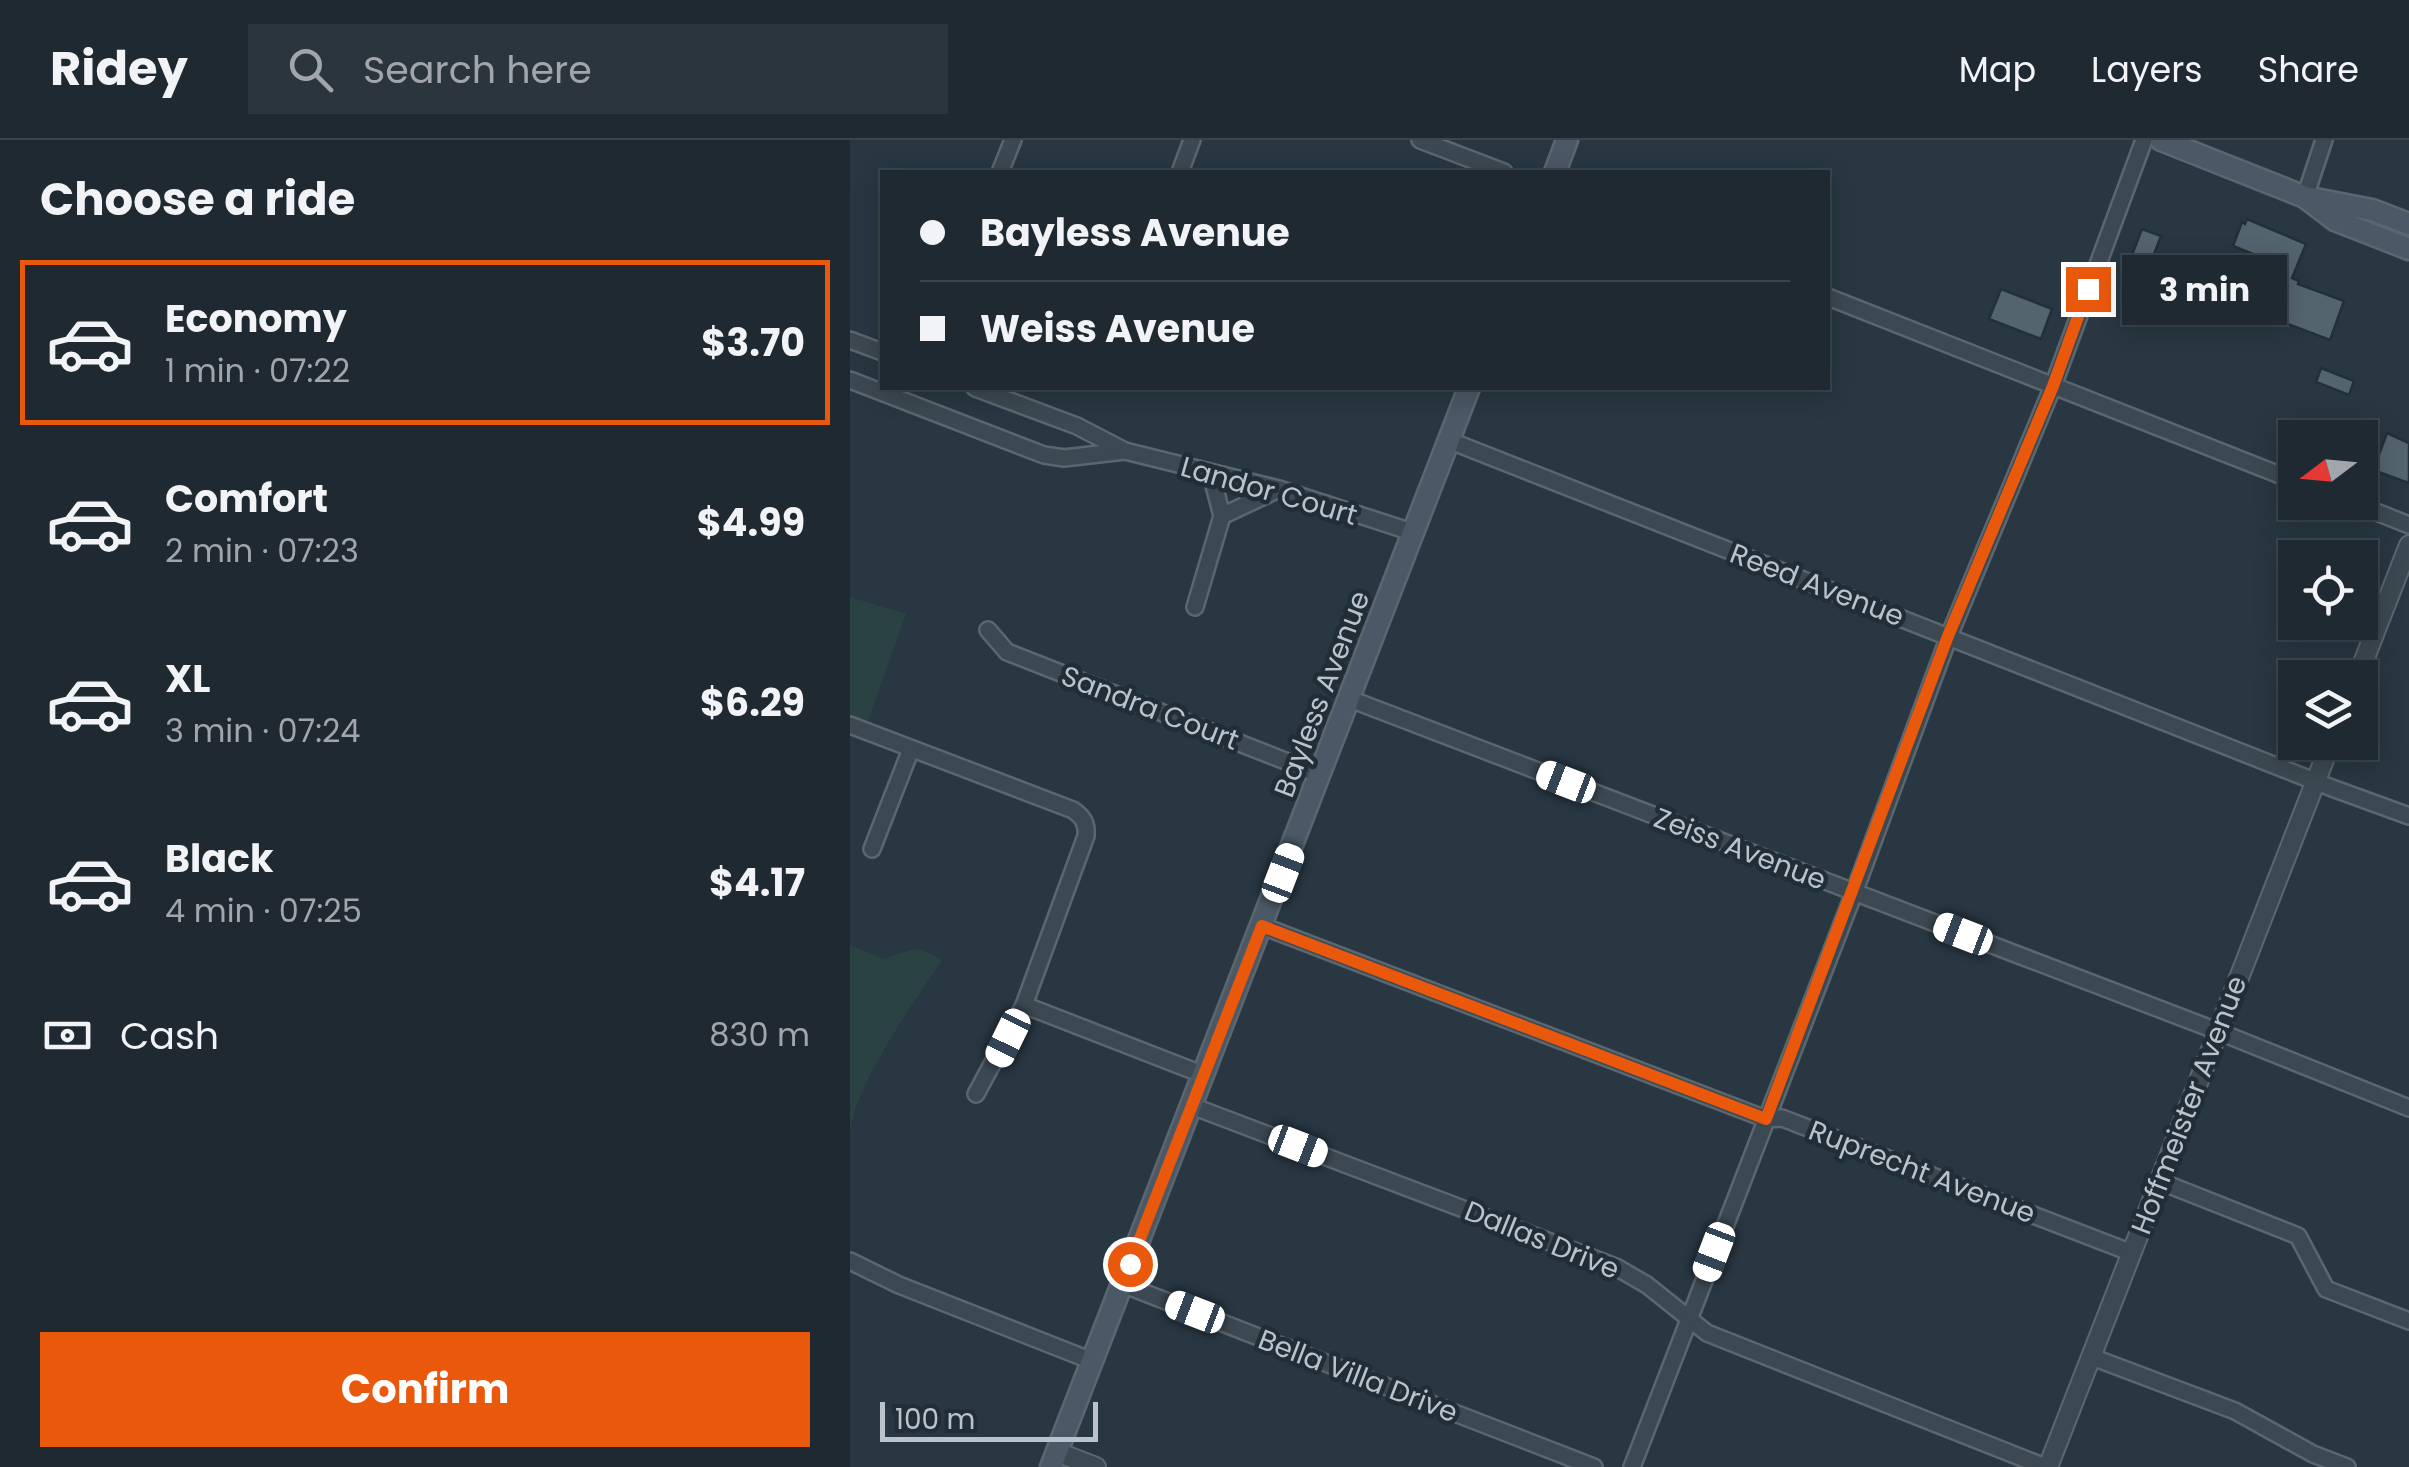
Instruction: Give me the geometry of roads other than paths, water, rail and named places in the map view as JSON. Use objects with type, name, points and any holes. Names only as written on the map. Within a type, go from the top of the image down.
[{"type":"main road","points":[[1556,170],[1567,140]]},
{"type":"main road","points":[[2161,140],[2305,197],[2341,202],[2409,224]]},
{"type":"main road","points":[[2305,197],[2336,220],[2409,249]]},
{"type":"main road","name":"Bayless Avenue","points":[[1054,1460],[1468,390]]},
{"type":"street","points":[[1001,170],[1013,140]]},
{"type":"street","points":[[1181,170],[1192,140]]},
{"type":"street","points":[[1420,140],[1499,170]]},
{"type":"street","points":[[1632,1467],[1854,893],[1948,636],[2053,386],[2144,140]]},
{"type":"street","points":[[2305,197],[2324,140]]},
{"type":"street","points":[[1830,298],[2278,474]]},
{"type":"street","points":[[850,340],[880,351]]},
{"type":"street","name":"Landor Court","points":[[850,380],[1044,456],[1125,452]]},
{"type":"street","name":"Landor Court","points":[[980,390],[1076,426],[1125,452],[1278,489],[1412,532]]},
{"type":"street","name":"Reed Avenue","points":[[1448,440],[2409,816]]},
{"type":"street","points":[[1195,607],[1222,516],[1211,474]]},
{"type":"street","points":[[1222,516],[1278,489]]},
{"type":"street","points":[[2378,513],[2409,525]]},
{"type":"street","points":[[2364,660],[2409,545]]},
{"type":"street","name":"Sandra Court","points":[[988,630],[1007,652],[1321,775]]},
{"type":"street","name":"Zeiss Avenue","points":[[1350,699],[2409,1108]]},
{"type":"street","points":[[850,724],[1072,810],[1084,819],[1086,836],[1024,1005],[976,1094]]},
{"type":"street","points":[[872,849],[911,749]]},
{"type":"street","name":"Hoffmeister Avenue","points":[[2047,1467],[2325,760]]},
{"type":"street","name":"Ruprecht Avenue","points":[[1262,926],[1766,1119],[1782,1118],[2132,1253]]},
{"type":"street","points":[[1024,1005],[1204,1075]]},
{"type":"street","name":"Dallas Drive","points":[[1192,1106],[1616,1267],[1707,1332],[2047,1467]]},
{"type":"street","points":[[2158,1182],[2225,1204],[2298,1236],[2326,1289],[2409,1321]]},
{"type":"street","points":[[850,1261],[899,1285],[1092,1361]]},
{"type":"street","name":"Bella Villa Drive","points":[[1122,1284],[1594,1467]]},
{"type":"street","points":[[2092,1356],[2234,1410],[2313,1454],[2347,1467]]},
{"type":"street","points":[[1054,1460],[1096,1467]]}]
